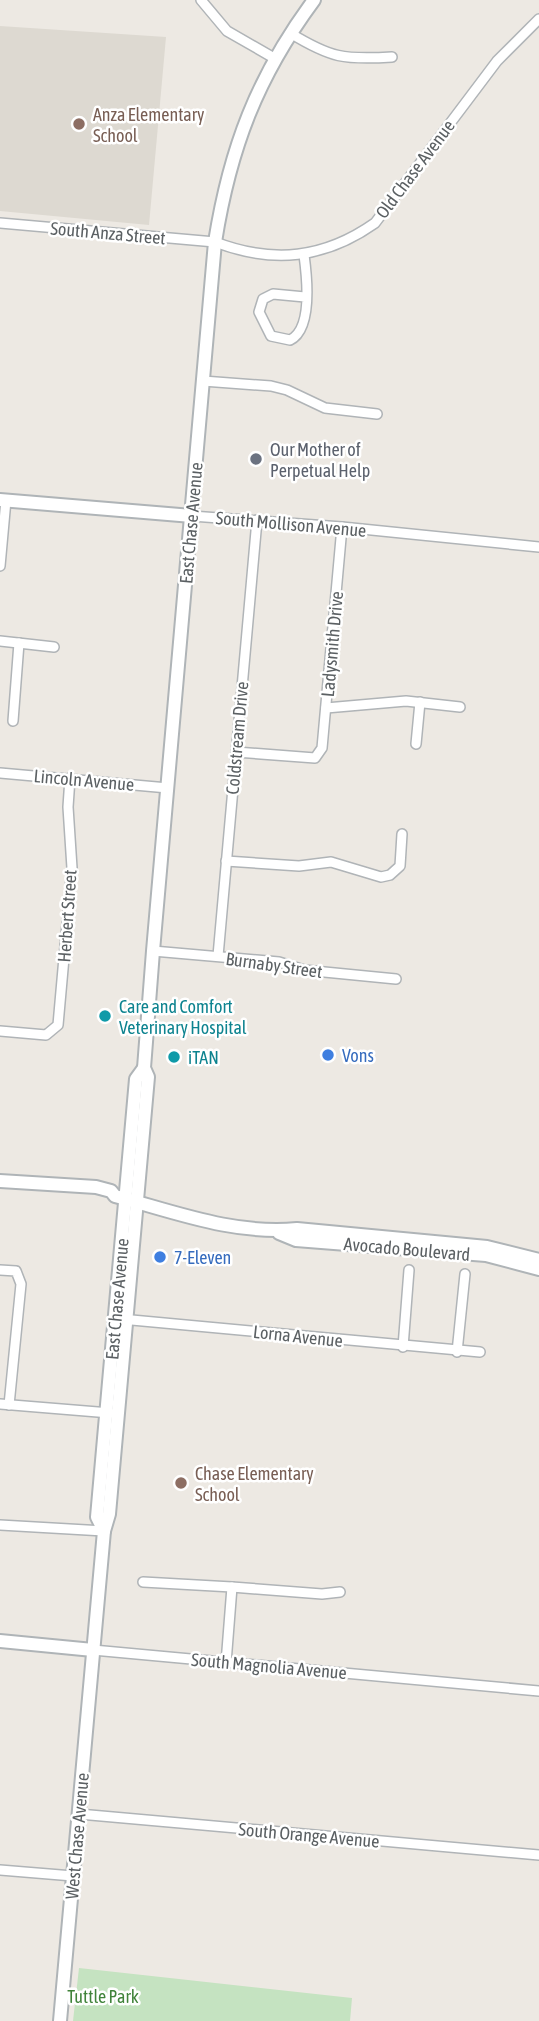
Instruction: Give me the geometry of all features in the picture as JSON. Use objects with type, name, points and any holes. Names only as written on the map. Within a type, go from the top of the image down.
[{"type":"main road","name":"East Chase Avenue","points":[[93,1650],[104,1531],[97,1517],[113,1413],[136,1079],[144,1068],[215,242],[223,190],[237,142],[274,58],[314,0]]},
{"type":"main road","name":"South Mollison Avenue","points":[[3,500],[192,516]]},
{"type":"main road","name":"Avocado Boulevard","points":[[0,1181],[89,1186],[111,1191],[127,1199],[237,1228],[307,1230],[487,1247],[539,1260]]},
{"type":"main road","name":"Avocado Boulevard","points":[[276,1231],[296,1240],[486,1255],[539,1269]]},
{"type":"main road","name":"South Magnolia Avenue","points":[[0,1641],[93,1650]]},
{"type":"main road","name":"West Chase Avenue","points":[[60,2021],[93,1650]]},
{"type":"street","points":[[201,0],[227,30],[274,58]]},
{"type":"street","name":"Old Chase Avenue","points":[[215,242],[250,254],[304,255],[352,239],[374,223],[497,61],[539,19]]},
{"type":"street","points":[[290,33],[323,53],[338,57],[392,57]]},
{"type":"street","name":"South Anza Street","points":[[0,223],[215,242]]},
{"type":"street","points":[[304,255],[305,297],[300,333],[286,341],[271,336],[259,312],[263,299],[273,294],[305,297]]},
{"type":"street","points":[[203,381],[271,386],[287,390],[326,408],[377,414]]},
{"type":"street","points":[[0,566],[3,500]]},
{"type":"street","name":"South Mollison Avenue","points":[[192,516],[342,527],[539,547]]},
{"type":"street","name":"Coldstream Drive","points":[[218,956],[257,520]]},
{"type":"street","name":"Ladysmith Drive","points":[[236,752],[315,758],[322,748],[342,527]]},
{"type":"street","points":[[0,641],[54,648]]},
{"type":"street","points":[[13,721],[19,643]]},
{"type":"street","points":[[326,708],[395,701],[460,707]]},
{"type":"street","points":[[416,744],[420,702]]},
{"type":"street","name":"Lincoln Avenue","points":[[0,773],[168,788]]},
{"type":"street","name":"Herbert Street","points":[[0,1031],[46,1035],[58,1025],[72,867],[68,807],[70,778]]},
{"type":"street","points":[[226,861],[299,866],[331,862],[381,877],[390,876],[400,866],[402,834]]},
{"type":"street","name":"Burnaby Street","points":[[153,951],[279,962],[304,970],[396,979]]},
{"type":"street","points":[[0,1270],[16,1271],[21,1284],[5,1404],[113,1413]]},
{"type":"street","points":[[403,1347],[409,1270]]},
{"type":"street","points":[[457,1352],[465,1275]]},
{"type":"street","name":"Lorna Avenue","points":[[121,1319],[457,1352],[480,1352]]},
{"type":"street","points":[[0,1525],[104,1531]]},
{"type":"street","points":[[144,1582],[322,1594],[340,1592]]},
{"type":"street","points":[[226,1663],[232,1587]]},
{"type":"street","name":"South Magnolia Avenue","points":[[93,1650],[539,1690]]},
{"type":"street","name":"South Orange Avenue","points":[[79,1814],[539,1856]]},
{"type":"street","points":[[0,1870],[73,1876]]},
{"type":"shaded area","name":"Anza Elementary School","points":[[0,26],[166,37],[149,225],[0,211]]},
{"type":"green space","name":"Tuttle Park","points":[[79,1968],[352,1998],[350,2021],[73,2021]]},
{"type":"place","name":"Anza Elementary School","points":[[79,124]]},
{"type":"place","name":"Our Mother of Perpetual Help","points":[[256,459]]},
{"type":"place","name":"Care and Comfort Veterinary Hospital","points":[[105,1016]]},
{"type":"place","name":"Vons","points":[[328,1055]]},
{"type":"place","name":"iTAN","points":[[174,1057]]},
{"type":"place","name":"7-Eleven","points":[[160,1257]]},
{"type":"place","name":"Chase Elementary School","points":[[181,1483]]}]
